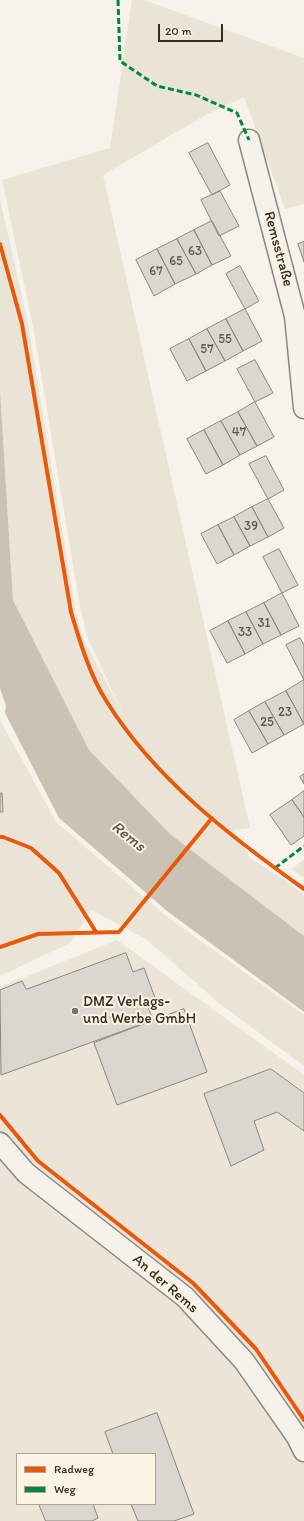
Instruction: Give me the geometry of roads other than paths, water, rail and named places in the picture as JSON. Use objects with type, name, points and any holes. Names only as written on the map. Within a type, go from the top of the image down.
[{"type":"street","name":"Remsstraße","points":[[249,140],[300,314],[304,408]]},
{"type":"street","name":"An der Rems","points":[[0,1143],[26,1173],[185,1297],[244,1361],[297,1437],[304,1451]]},
{"type":"water","name":"Rems","points":[[0,390],[13,600],[89,750],[170,834],[304,936],[304,1012],[167,911],[59,818],[5,713],[6,706],[0,688]]},
{"type":"place","name":"DMZ Verlags- und Werbe GmbH","points":[[75,1011]]}]
